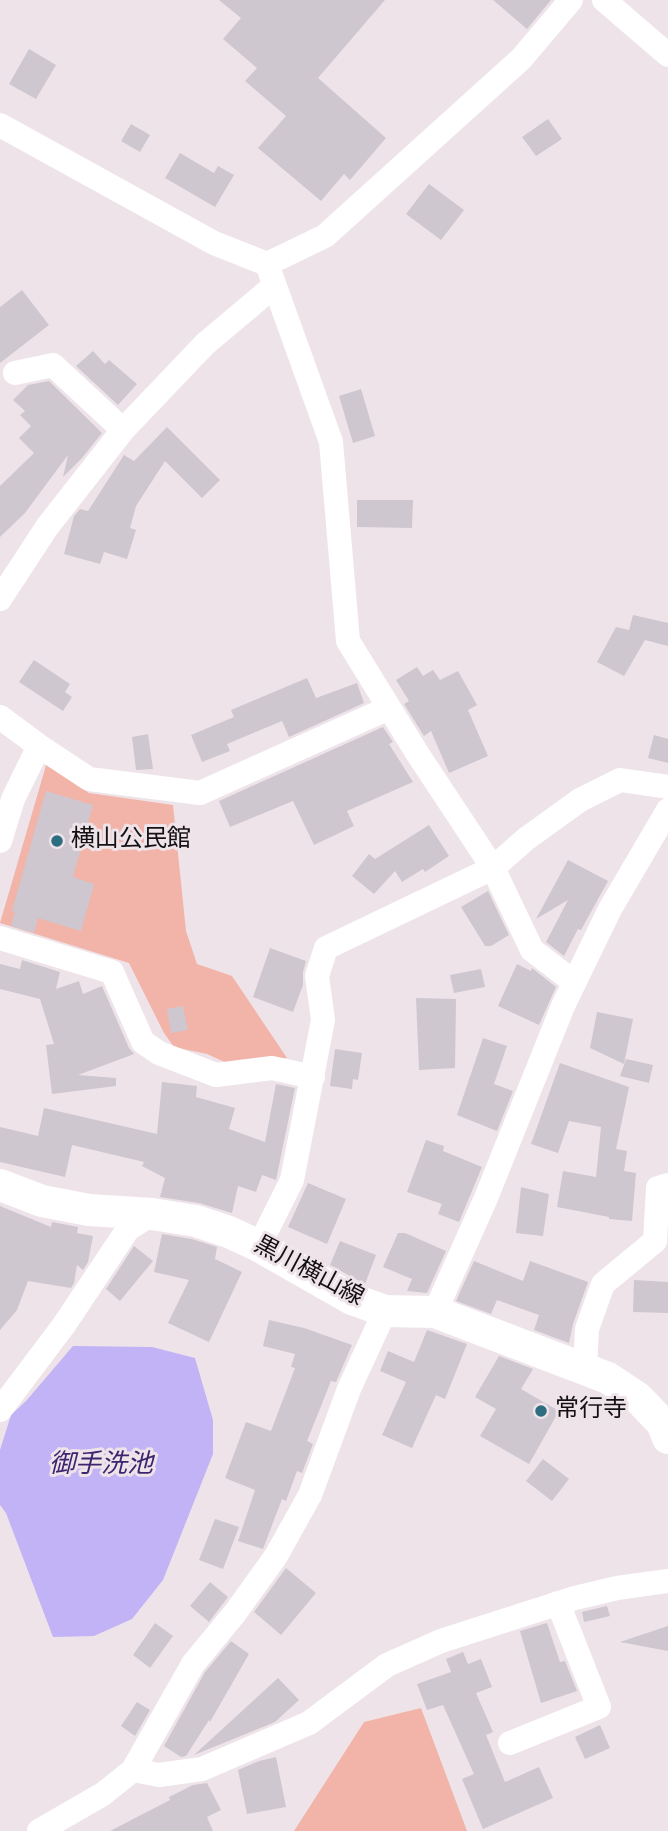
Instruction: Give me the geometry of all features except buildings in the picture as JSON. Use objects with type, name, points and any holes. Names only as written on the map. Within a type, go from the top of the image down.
[{"type":"main road","name":"黒川横山線","points":[[0,1185],[42,1201],[89,1210],[152,1214],[196,1221],[229,1232],[260,1246],[352,1299],[385,1311],[435,1312],[608,1378],[638,1398],[662,1423],[668,1438]]},
{"type":"street","points":[[0,599],[47,527],[123,430],[271,275],[325,236],[520,60],[571,0]]},
{"type":"street","points":[[604,0],[668,55]]},
{"type":"street","points":[[0,125],[271,275],[331,442],[348,640],[493,868],[533,950],[574,982]]},
{"type":"street","points":[[15,373],[53,365],[123,430]]},
{"type":"street","points":[[0,717],[89,779],[200,793],[389,708]]},
{"type":"street","points":[[0,841],[13,799],[39,746]]},
{"type":"street","points":[[260,1246],[292,1180],[323,1020],[317,976],[326,948],[493,868],[526,839],[580,800],[620,780],[668,787]]},
{"type":"street","points":[[435,1312],[486,1198],[574,982],[610,909],[668,810]]},
{"type":"street","points":[[0,937],[112,972],[143,1042],[159,1053],[216,1075],[272,1068],[313,1077]]},
{"type":"street","points":[[585,1369],[587,1329],[603,1284],[655,1241],[658,1188],[668,1185]]},
{"type":"street","points":[[0,1410],[64,1325],[128,1229],[152,1214]]},
{"type":"street","points":[[39,1831],[103,1794],[133,1770],[193,1664],[235,1613],[276,1556],[310,1495],[349,1389],[385,1311]]},
{"type":"street","points":[[133,1770],[159,1775],[202,1769],[309,1723],[387,1665],[441,1641],[558,1603],[617,1588],[668,1581]]},
{"type":"street","points":[[510,1743],[599,1707],[558,1603]]},
{"type":"shaded area","points":[[47,762],[89,793],[173,805],[186,931],[197,964],[232,976],[287,1058],[247,1065],[229,1064],[207,1054],[174,1047],[164,1033],[129,963],[0,923]]},
{"type":"shaded area","points":[[421,1708],[467,1831],[294,1831],[364,1722]]},
{"type":"water","name":"御手洗池","points":[[73,1346],[152,1347],[195,1358],[213,1420],[213,1454],[163,1580],[132,1619],[94,1636],[53,1637],[6,1513],[0,1505],[0,1450],[11,1415]]},
{"type":"place","name":"横山公民館","points":[[57,841]]},
{"type":"place","name":"常行寺","points":[[541,1411]]}]
